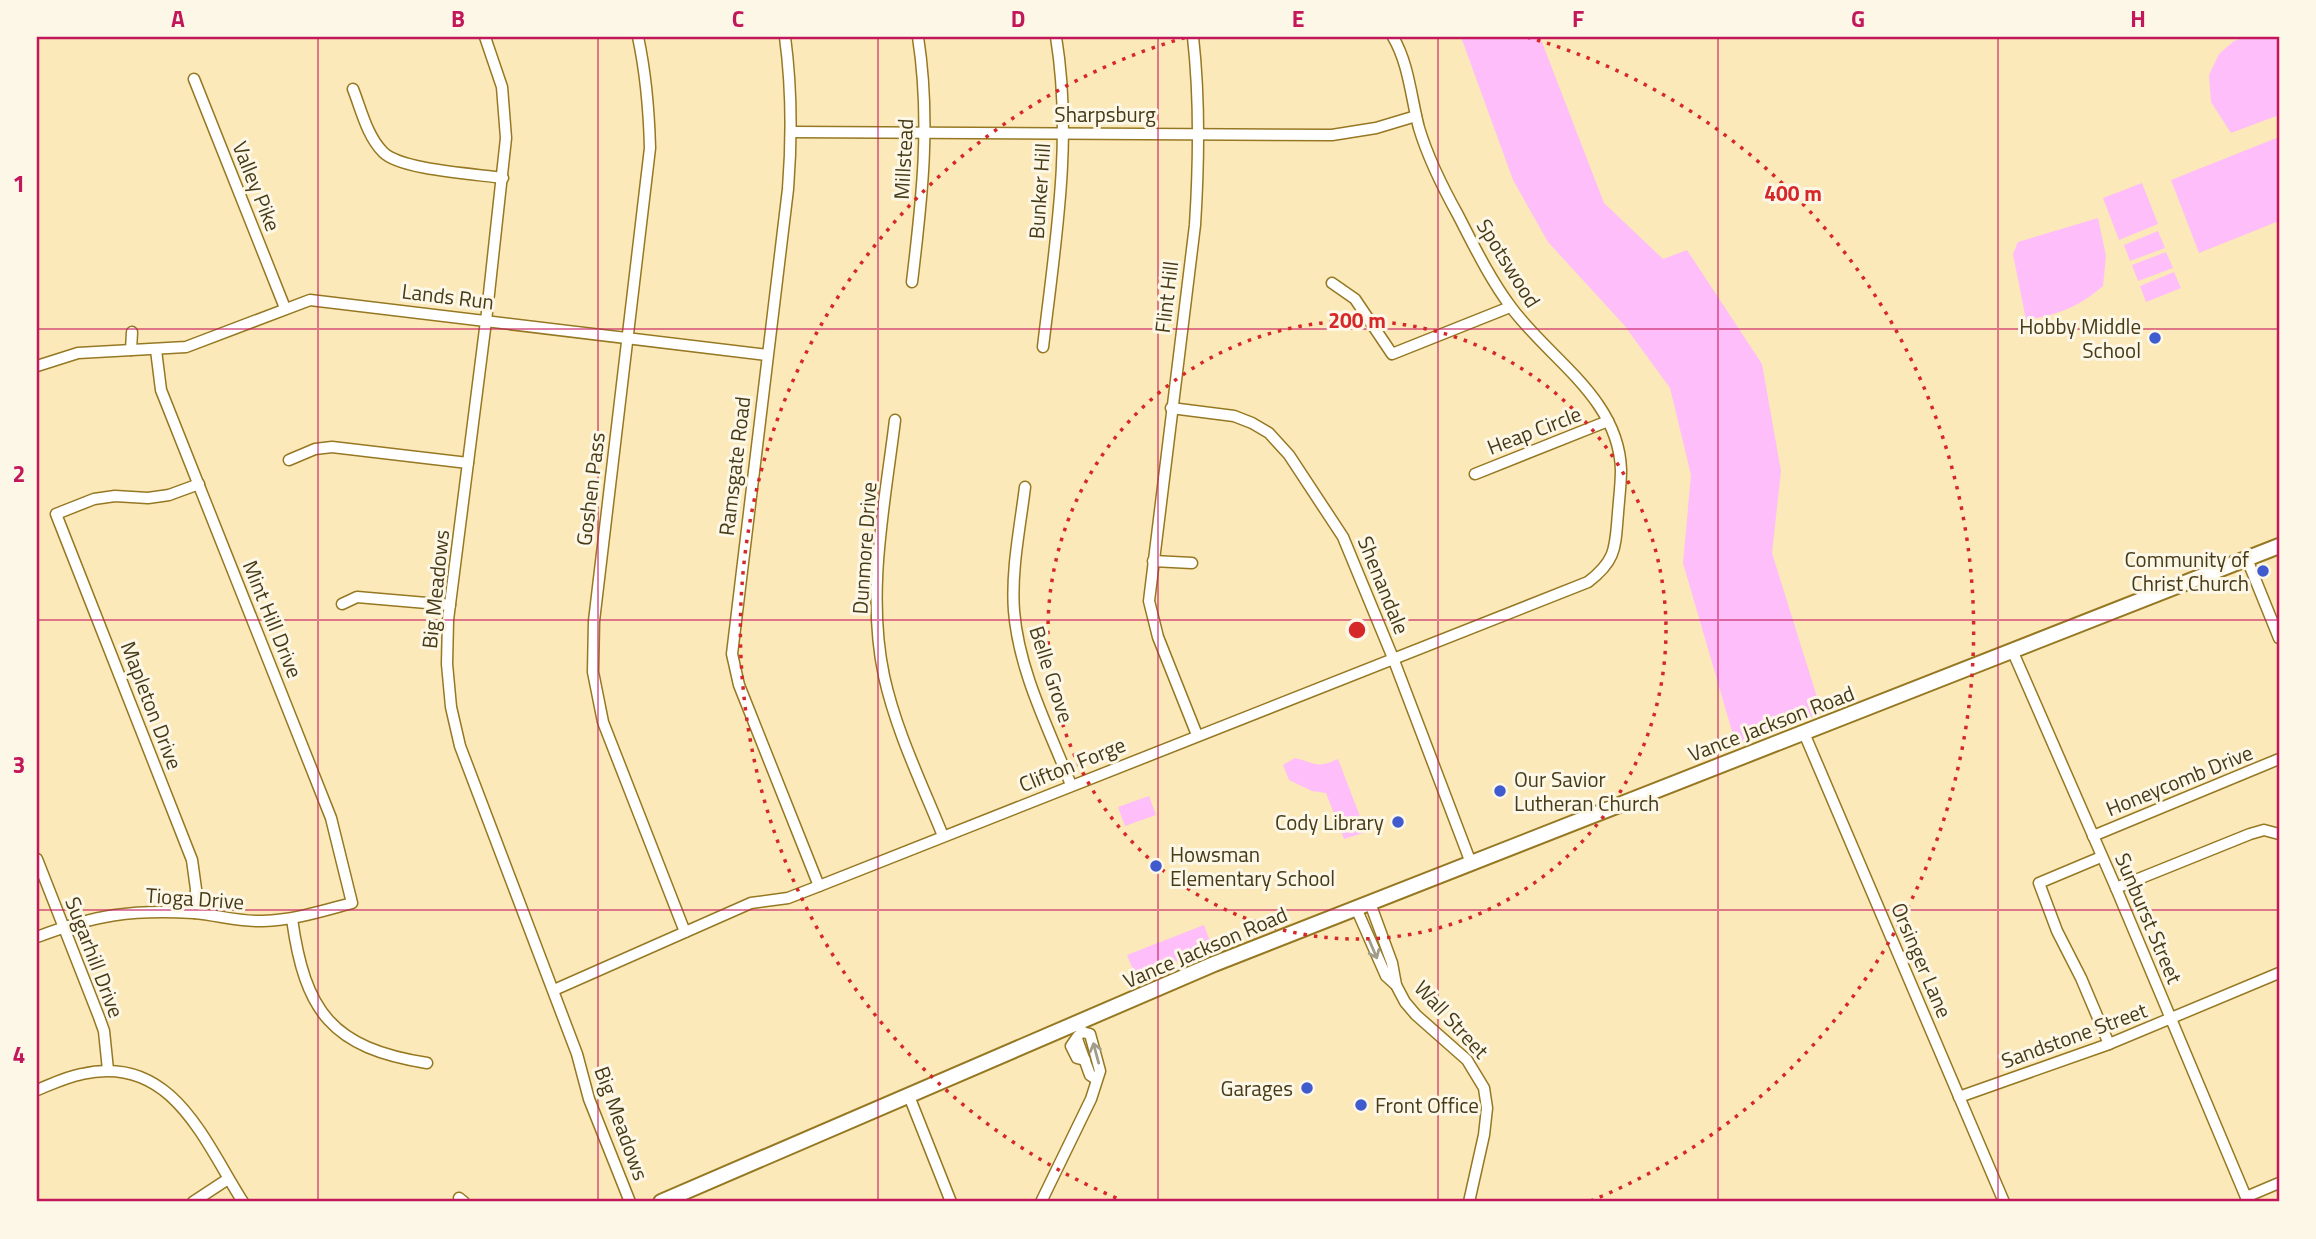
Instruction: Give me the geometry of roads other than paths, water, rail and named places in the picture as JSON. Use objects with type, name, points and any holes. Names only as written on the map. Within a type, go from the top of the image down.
[{"type":"main road","name":"Vance Jackson Road","points":[[661,1202],[909,1096],[1079,1032],[1214,964],[2279,546]]},
{"type":"street","name":"Big Meadows","points":[[485,37],[495,62],[505,112],[506,138],[450,605],[447,663],[451,707],[460,746],[554,990],[581,1065],[589,1099],[630,1202]]},
{"type":"street","name":"Goshen Pass","points":[[638,37],[645,68],[650,148],[594,621],[593,672],[603,722],[685,932]]},
{"type":"street","name":"Ramsgate Road","points":[[785,37],[791,87],[792,132],[788,190],[732,654],[739,685],[819,886]]},
{"type":"street","name":"Millstead","points":[[912,282],[923,183],[925,133],[923,68],[918,37]]},
{"type":"street","name":"Bunker Hill","points":[[1043,346],[1061,201],[1062,93],[1056,37]]},
{"type":"street","name":"Flint Hill","points":[[1193,37],[1198,133],[1195,225],[1149,601],[1153,620],[1197,735]]},
{"type":"street","name":"Spotswood","points":[[1393,37],[1402,57],[1416,116],[1432,164],[1486,268],[1510,307],[1588,390],[1608,421],[1616,442],[1621,471],[1615,543],[1604,570]]},
{"type":"street","name":"Valley Pike","points":[[194,79],[285,308]]},
{"type":"street","points":[[353,89],[372,136],[383,152],[394,161],[503,178]]},
{"type":"street","name":"Sharpsburg","points":[[792,132],[1344,134],[1416,116]]},
{"type":"street","points":[[1332,283],[1355,299],[1392,354],[1510,307]]},
{"type":"street","name":"Lands Run","points":[[37,366],[78,353],[156,350],[202,342],[285,308],[321,299],[768,355]]},
{"type":"street","points":[[131,350],[132,332]]},
{"type":"street","name":"Mint Hill Drive","points":[[156,350],[161,390],[331,818],[352,903]]},
{"type":"street","name":"Shenandale","points":[[1171,408],[1243,419],[1261,427],[1283,447],[1343,537],[1393,658],[1471,863]]},
{"type":"street","name":"Dunmore Drive","points":[[895,420],[879,556],[878,635],[893,711],[943,836]]},
{"type":"street","name":"Heap Circle","points":[[1475,474],[1608,421]]},
{"type":"street","points":[[289,460],[315,449],[332,447],[468,463]]},
{"type":"street","name":"Mapleton Drive","points":[[195,913],[196,890],[192,860],[56,514],[94,499],[169,495],[199,484]]},
{"type":"street","name":"Belle Grove","points":[[1025,487],[1014,586],[1017,635],[1030,682],[1071,785]]},
{"type":"street","points":[[2247,559],[2279,638]]},
{"type":"street","points":[[1153,561],[1192,563]]},
{"type":"street","name":"Clifton Forge","points":[[554,990],[751,903],[788,898],[819,886],[1588,582],[1604,570]]},
{"type":"street","points":[[342,604],[357,597],[366,597],[450,605]]},
{"type":"street","name":"Sunburst Street","points":[[2012,650],[2116,887],[2247,1199]]},
{"type":"street","name":"Orsinger Lane","points":[[1804,733],[2004,1202]]},
{"type":"street","name":"Honeycomb Drive","points":[[2093,836],[2279,759]]},
{"type":"street","points":[[2116,887],[2250,834],[2264,830],[2279,834]]},
{"type":"street","points":[[2101,857],[2039,883],[2057,931],[2081,978],[2109,1044]]},
{"type":"street","name":"Sugarhill Drive","points":[[37,859],[104,1031],[108,1070]]},
{"type":"street","name":"Tioga Drive","points":[[37,937],[116,914],[195,913],[245,920],[292,919],[352,903]]},
{"type":"street","name":"Wall Street","points":[[1363,906],[1386,976],[1396,985],[1416,1015],[1467,1060],[1484,1088],[1487,1108],[1485,1135],[1469,1202]]},
{"type":"street","points":[[292,919],[298,958],[306,984],[338,1030],[375,1052],[427,1063]]},
{"type":"street","name":"Sandstone Street","points":[[1959,1097],[2109,1044],[2279,973]]},
{"type":"street","points":[[1041,1202],[1091,1099],[1100,1071],[1096,1047],[1090,1034],[1079,1032],[1071,1046],[1077,1058],[1085,1060],[1090,1075],[1096,1079]]},
{"type":"street","points":[[37,1090],[83,1073],[108,1070],[142,1077],[170,1093],[184,1108],[243,1202]]},
{"type":"street","points":[[909,1096],[951,1202]]},
{"type":"street","points":[[193,1202],[228,1179]]},
{"type":"street","points":[[2247,1199],[2279,1183]]},
{"type":"place","name":"Hobby Middle School","points":[[2155,338]]},
{"type":"place","name":"Community of Christ Church","points":[[2263,571]]},
{"type":"place","name":"Our Savior Lutheran Church","points":[[1500,791]]},
{"type":"place","name":"Cody Library","points":[[1398,822]]},
{"type":"place","name":"Howsman Elementary School","points":[[1156,866]]},
{"type":"place","name":"Garages","points":[[1307,1088]]},
{"type":"place","name":"Front Office","points":[[1361,1105]]}]
